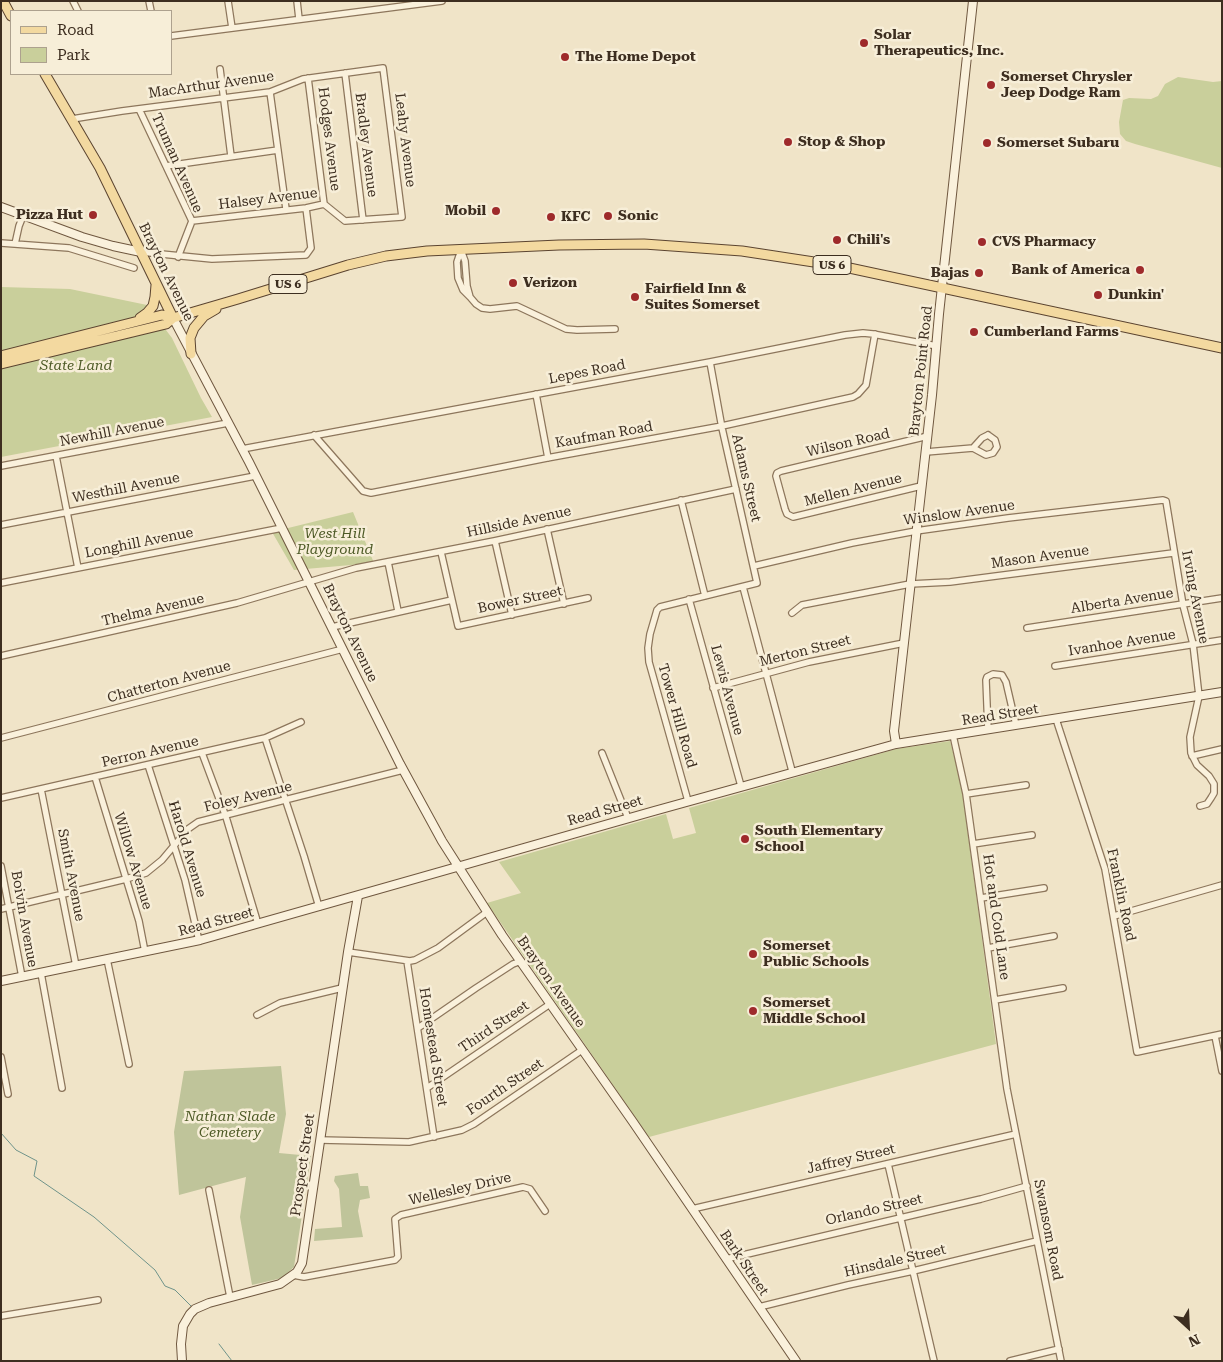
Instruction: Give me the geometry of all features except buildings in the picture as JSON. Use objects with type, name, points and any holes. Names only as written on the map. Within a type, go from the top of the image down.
[{"type":"main road","points":[[2,1],[10,14]]},
{"type":"main road","name":"Brayton Point Road","points":[[896,744],[894,731],[928,436],[973,1]]},
{"type":"main road","name":"Brayton Avenue","points":[[46,75],[100,168],[191,354],[242,449],[403,770],[458,867],[487,912],[672,1180]]},
{"type":"main road","points":[[1,207],[82,237],[141,252]]},
{"type":"main road","name":"US 6","points":[[1,356],[162,315],[173,318],[367,259],[404,253],[596,244],[644,244],[712,248],[823,263],[1222,348]]},
{"type":"main road","points":[[128,324],[144,315],[151,308],[155,300],[156,282]]},
{"type":"main road","points":[[191,354],[191,335],[196,325],[204,316],[226,303]]},
{"type":"main road","name":"US 6","points":[[1,364],[164,325],[173,318]]},
{"type":"main road","name":"Read Street","points":[[1,981],[199,940],[741,786],[896,744],[1222,692]]},
{"type":"main road","name":"Prospect Street","points":[[293,1275],[297,1272],[302,1261],[342,988],[358,896]]},
{"type":"main road","name":"Bark Street","points":[[672,1180],[796,1361]]},
{"type":"main road","points":[[182,1361],[183,1326],[190,1314],[201,1305],[280,1284],[293,1275]]},
{"type":"street","points":[[228,1],[232,28]]},
{"type":"street","points":[[297,1],[299,19]]},
{"type":"street","points":[[172,36],[442,1]]},
{"type":"street","name":"MacArthur Avenue","points":[[72,119],[270,92],[308,78],[383,68]]},
{"type":"street","name":"Leahy Avenue","points":[[383,68],[402,216]]},
{"type":"street","points":[[220,69],[230,156]]},
{"type":"street","name":"Bradley Avenue","points":[[345,73],[363,220]]},
{"type":"street","name":"Hodges Avenue","points":[[308,78],[324,204]]},
{"type":"street","points":[[270,92],[286,209]]},
{"type":"street","name":"Truman Avenue","points":[[139,109],[192,221],[178,257]]},
{"type":"street","points":[[166,166],[278,150]]},
{"type":"street","name":"Halsey Avenue","points":[[192,221],[306,208],[324,204],[345,221],[402,216]]},
{"type":"street","points":[[141,252],[178,257],[224,259],[304,255],[310,252],[312,247],[306,208]]},
{"type":"street","points":[[15,244],[19,226],[24,216]]},
{"type":"street","points":[[1,243],[69,248],[134,268]]},
{"type":"street","points":[[460,250],[465,261],[470,297],[482,308],[517,306],[566,329],[615,329]]},
{"type":"street","name":"Lepes Road","points":[[242,449],[845,335],[875,334],[937,346]]},
{"type":"street","name":"Kaufman Road","points":[[314,435],[339,466],[367,493],[722,426],[853,397],[866,385],[875,334]]},
{"type":"street","name":"Adams Street","points":[[710,362],[722,426],[757,583],[742,587]]},
{"type":"street","points":[[536,394],[548,458]]},
{"type":"street","name":"Newhill Avenue","points":[[1,466],[228,423]]},
{"type":"street","name":"Wilson Road","points":[[790,516],[785,509],[776,476],[777,473],[928,436]]},
{"type":"street","points":[[926,452],[973,448]]},
{"type":"street","points":[[56,456],[78,568]]},
{"type":"street","name":"Westhill Avenue","points":[[1,525],[255,476]]},
{"type":"street","name":"Mellen Avenue","points":[[790,516],[800,516],[921,486]]},
{"type":"street","name":"Hillside Avenue","points":[[309,581],[356,568],[495,541],[736,489]]},
{"type":"street","points":[[681,500],[705,596]]},
{"type":"street","name":"Winslow Avenue","points":[[754,566],[852,543],[916,531],[1163,500],[1167,504]]},
{"type":"street","name":"Irving Avenue","points":[[1167,504],[1173,553],[1193,644],[1199,696],[1190,737],[1192,756]]},
{"type":"street","name":"Longhill Avenue","points":[[1,583],[282,528]]},
{"type":"street","points":[[548,529],[564,604]]},
{"type":"street","points":[[495,541],[512,615]]},
{"type":"street","points":[[332,626],[452,600],[441,552]]},
{"type":"street","name":"Mason Avenue","points":[[792,612],[802,605],[910,584],[950,582],[1173,553]]},
{"type":"street","points":[[388,562],[398,611]]},
{"type":"street","name":"Thelma Avenue","points":[[1,656],[236,603],[309,581]]},
{"type":"street","points":[[689,599],[742,587],[792,772]]},
{"type":"street","name":"Bower Street","points":[[452,600],[458,626],[588,598]]},
{"type":"street","name":"Alberta Avenue","points":[[1027,628],[1222,598]]},
{"type":"street","name":"Tower Hill Road","points":[[688,801],[649,662],[648,648],[657,610],[660,607],[689,599]]},
{"type":"street","name":"Lewis Avenue","points":[[689,599],[741,786]]},
{"type":"street","name":"Ivanhoe Avenue","points":[[1055,666],[1222,640]]},
{"type":"street","name":"Merton Street","points":[[713,688],[843,654],[904,643]]},
{"type":"street","name":"Chatterton Avenue","points":[[1,738],[343,650]]},
{"type":"street","points":[[988,730],[986,680],[993,674],[1002,675],[1006,682],[1016,725]]},
{"type":"street","name":"Franklin Road","points":[[1056,719],[1104,863],[1137,1052],[1215,1036]]},
{"type":"street","name":"Perron Avenue","points":[[1,798],[265,738],[301,722]]},
{"type":"street","name":"Hot and Cold Lane","points":[[954,735],[966,794],[1010,1104]]},
{"type":"street","points":[[265,738],[319,907]]},
{"type":"street","points":[[1200,806],[1209,801],[1214,794],[1214,784],[1209,776],[1197,765],[1192,756],[1222,749]]},
{"type":"street","points":[[202,753],[225,815],[258,924]]},
{"type":"street","points":[[602,753],[628,818]]},
{"type":"street","name":"Harold Avenue","points":[[148,765],[174,845],[199,940]]},
{"type":"street","name":"Foley Avenue","points":[[1,908],[138,876],[152,869],[188,828],[193,825],[225,815],[403,770]]},
{"type":"street","name":"Willow Avenue","points":[[95,777],[139,921],[145,952]]},
{"type":"street","points":[[966,794],[1026,785]]},
{"type":"street","name":"Smith Avenue","points":[[41,789],[76,966]]},
{"type":"street","points":[[973,844],[1032,835]]},
{"type":"street","name":"Boivin Avenue","points":[[1,866],[22,977]]},
{"type":"street","points":[[1114,916],[1222,885]]},
{"type":"street","points":[[981,898],[1044,888]]},
{"type":"street","points":[[348,952],[415,960],[429,953],[487,912]]},
{"type":"street","points":[[988,948],[1054,936]]},
{"type":"street","points":[[108,960],[128,1064]]},
{"type":"street","name":"Homestead Street","points":[[407,960],[434,1137]]},
{"type":"street","points":[[418,1028],[476,988],[513,964],[521,961]]},
{"type":"street","points":[[41,973],[62,1088]]},
{"type":"street","points":[[257,1015],[274,1005],[335,988],[342,988]]},
{"type":"street","points":[[995,1000],[1063,988]]},
{"type":"street","name":"Third Street","points":[[427,1088],[550,1004]]},
{"type":"street","points":[[1222,1034],[1215,1036],[1222,1071]]},
{"type":"street","name":"Fourth Street","points":[[320,1140],[409,1142],[468,1128],[582,1050]]},
{"type":"street","points":[[1,1057],[8,1094]]},
{"type":"street","name":"Swansom Road","points":[[1010,1104],[1061,1361]]},
{"type":"street","name":"Jaffrey Street","points":[[692,1209],[1016,1134]]},
{"type":"street","points":[[888,1164],[934,1361]]},
{"type":"street","name":"Orlando Street","points":[[726,1259],[1026,1186]]},
{"type":"street","name":"Wellesley Drive","points":[[293,1275],[304,1277],[395,1260],[398,1257],[395,1219],[401,1215],[523,1187],[530,1189],[545,1211]]},
{"type":"street","points":[[209,1190],[230,1297]]},
{"type":"street","name":"Hinsdale Street","points":[[759,1308],[848,1285],[1037,1241]]},
{"type":"street","points":[[1,1316],[98,1300]]},
{"type":"street","points":[[1010,1361],[1059,1349]]},
{"type":"green space","points":[[1178,77],[1213,82],[1222,81],[1222,168],[1126,141],[1120,134],[1119,122],[1123,100],[1129,98],[1151,99],[1158,96],[1165,84]]},
{"type":"green space","name":"State Land","points":[[1,287],[70,289],[147,305],[172,338],[212,417],[1,457]]},
{"type":"green space","name":"West Hill Playground","points":[[353,512],[374,563],[294,570],[272,532]]},
{"type":"green space","name":"Somerset Public Schools","points":[[950,741],[961,781],[996,1044],[649,1137],[487,903],[521,893],[499,862],[666,814],[673,839],[696,833],[689,808],[896,749]]},
{"type":"green space","name":"Nathan Slade Cemetery","points":[[281,1066],[286,1114],[279,1153],[311,1156],[294,1267],[282,1278],[252,1285],[240,1217],[246,1177],[179,1195],[174,1132],[184,1071]]},
{"type":"green space","points":[[358,1173],[360,1186],[368,1186],[370,1198],[360,1200],[358,1211],[363,1237],[314,1241],[315,1229],[342,1227],[339,1189],[334,1181],[335,1176]]},
{"type":"waterway","points":[[1,1133],[16,1150],[37,1161],[34,1176],[94,1217],[155,1270],[165,1286],[175,1290],[191,1306]]},
{"type":"waterway","points":[[219,1344],[232,1361]]},
{"type":"place","name":"Solar Therapeutics, Inc.","points":[[864,43]]},
{"type":"place","name":"The Home Depot","points":[[565,57]]},
{"type":"place","name":"Somerset Chrysler Jeep Dodge Ram","points":[[991,85]]},
{"type":"place","name":"Stop & Shop","points":[[788,142]]},
{"type":"place","name":"Somerset Subaru","points":[[987,143]]},
{"type":"place","name":"Mobil","points":[[496,211]]},
{"type":"place","name":"Pizza Hut","points":[[93,215]]},
{"type":"place","name":"Sonic","points":[[608,216]]},
{"type":"place","name":"KFC","points":[[551,217]]},
{"type":"place","name":"Chili's","points":[[837,240]]},
{"type":"place","name":"CVS Pharmacy","points":[[982,242]]},
{"type":"place","name":"Bank of America","points":[[1140,270]]},
{"type":"place","name":"Bajas","points":[[979,273]]},
{"type":"place","name":"Verizon","points":[[513,283]]},
{"type":"place","name":"Dunkin'","points":[[1098,295]]},
{"type":"place","name":"Fairfield Inn & Suites Somerset","points":[[635,297]]},
{"type":"place","name":"Cumberland Farms","points":[[974,332]]},
{"type":"place","name":"South Elementary School","points":[[745,839]]},
{"type":"place","name":"Somerset Public Schools","points":[[753,954]]},
{"type":"place","name":"Somerset Middle School","points":[[753,1011]]}]
